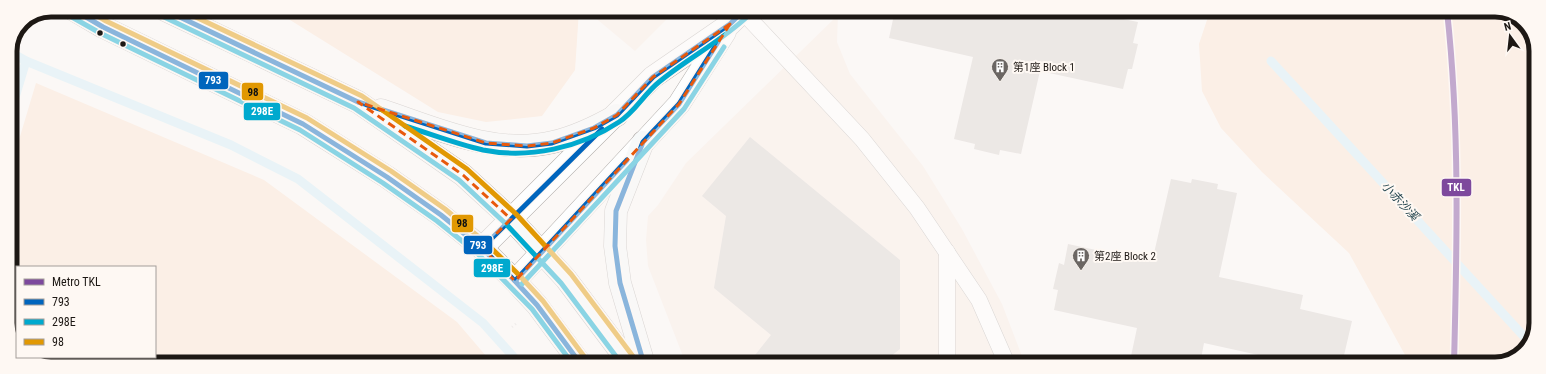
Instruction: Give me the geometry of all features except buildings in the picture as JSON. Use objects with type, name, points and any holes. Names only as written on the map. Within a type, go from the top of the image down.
[{"type":"main road","points":[[86,17],[103,27],[303,124],[387,177],[441,215],[482,248],[515,281],[536,305],[575,357]]},
{"type":"main road","points":[[180,17],[358,102],[486,143],[527,146],[552,142],[594,128],[617,115]]},
{"type":"main road","points":[[358,102],[463,175],[511,219],[566,279],[624,357]]},
{"type":"main road","points":[[642,357],[620,283],[615,246],[616,211],[643,142]]},
{"type":"street","points":[[482,248],[617,115],[653,77],[736,17]]},
{"type":"street","points":[[515,281],[679,104],[738,17]]},
{"type":"lane","points":[[741,17],[862,139],[917,208],[979,300],[1004,357]]},
{"type":"lane","points":[[947,252],[947,357]]},
{"type":"path","points":[[512,327],[518,322]]},
{"type":"highlighted area","points":[[730,24],[679,104],[515,281],[482,248],[511,219],[463,175],[358,102],[486,143],[527,146],[552,143],[594,128],[617,115],[653,77]]},
{"type":"shaded area","points":[[285,17],[579,17],[575,70],[542,116],[486,122],[438,112]]},
{"type":"shaded area","points":[[594,17],[669,17],[635,51]]},
{"type":"shaded area","points":[[836,17],[838,17],[837,42],[850,74],[923,166],[962,229],[1002,304],[1022,357],[683,357],[648,266],[646,240],[648,216],[658,205],[686,163]]},
{"type":"shaded area","points":[[1208,17],[1495,17],[1506,19],[1516,24],[1524,34],[1529,49],[1529,323],[1527,334],[1521,345],[1516,350],[1506,355],[1495,357],[1406,357],[1349,253],[1262,172],[1221,128],[1202,91],[1199,44]]},
{"type":"shaded area","points":[[36,83],[264,180],[457,322],[487,357],[156,357],[156,266],[17,266],[17,147]]},
{"type":"waterway","points":[[17,56],[26,61],[231,145],[298,179],[483,323],[514,357]]},
{"type":"waterway","points":[[17,91],[26,61]]},
{"type":"waterway","name":"小赤沙溪","points":[[1271,61],[1525,338]]},
{"type":"metro line","name":"TKL","points":[[1448,17],[1456,143],[1457,232],[1454,357]]},
{"type":"transit line","name":"298E","points":[[72,17],[100,33],[300,130],[383,183],[437,221],[477,253],[532,309],[568,357]]},
{"type":"transit line","name":"793","points":[[86,17],[103,27],[303,124],[387,177],[441,215],[482,248],[537,305],[576,357]]},
{"type":"transit line","name":"98","points":[[99,17],[307,118],[391,171],[445,209],[486,243],[543,301],[585,357]]},
{"type":"transit line","name":"298E","points":[[164,17],[354,108],[459,180],[506,224],[561,283],[616,357]]},
{"type":"transit line","name":"793","points":[[180,17],[358,102],[486,143],[527,146],[552,143],[594,128],[617,115],[653,77],[730,24],[737,17]]},
{"type":"transit line","name":"98","points":[[196,17],[362,96],[467,169],[516,214],[571,274],[633,357]]},
{"type":"transit line","name":"298E","points":[[405,126],[463,145],[500,152],[536,152],[571,145],[588,139],[625,118],[659,82],[728,33],[747,17]]},
{"type":"transit line","name":"793","points":[[642,357],[620,283],[615,246],[616,211],[643,142],[679,104],[718,42]]},
{"type":"transit line","name":"298E","points":[[522,284],[684,109],[724,47]]},
{"type":"transit line","name":"793","points":[[482,248],[602,129]]},
{"type":"transit line","name":"793","points":[[515,281],[627,160]]},
{"type":"place","name":"第1座 Block 1","points":[[1000,82]]},
{"type":"place","name":"第2座 Block 2","points":[[1081,271]]}]
